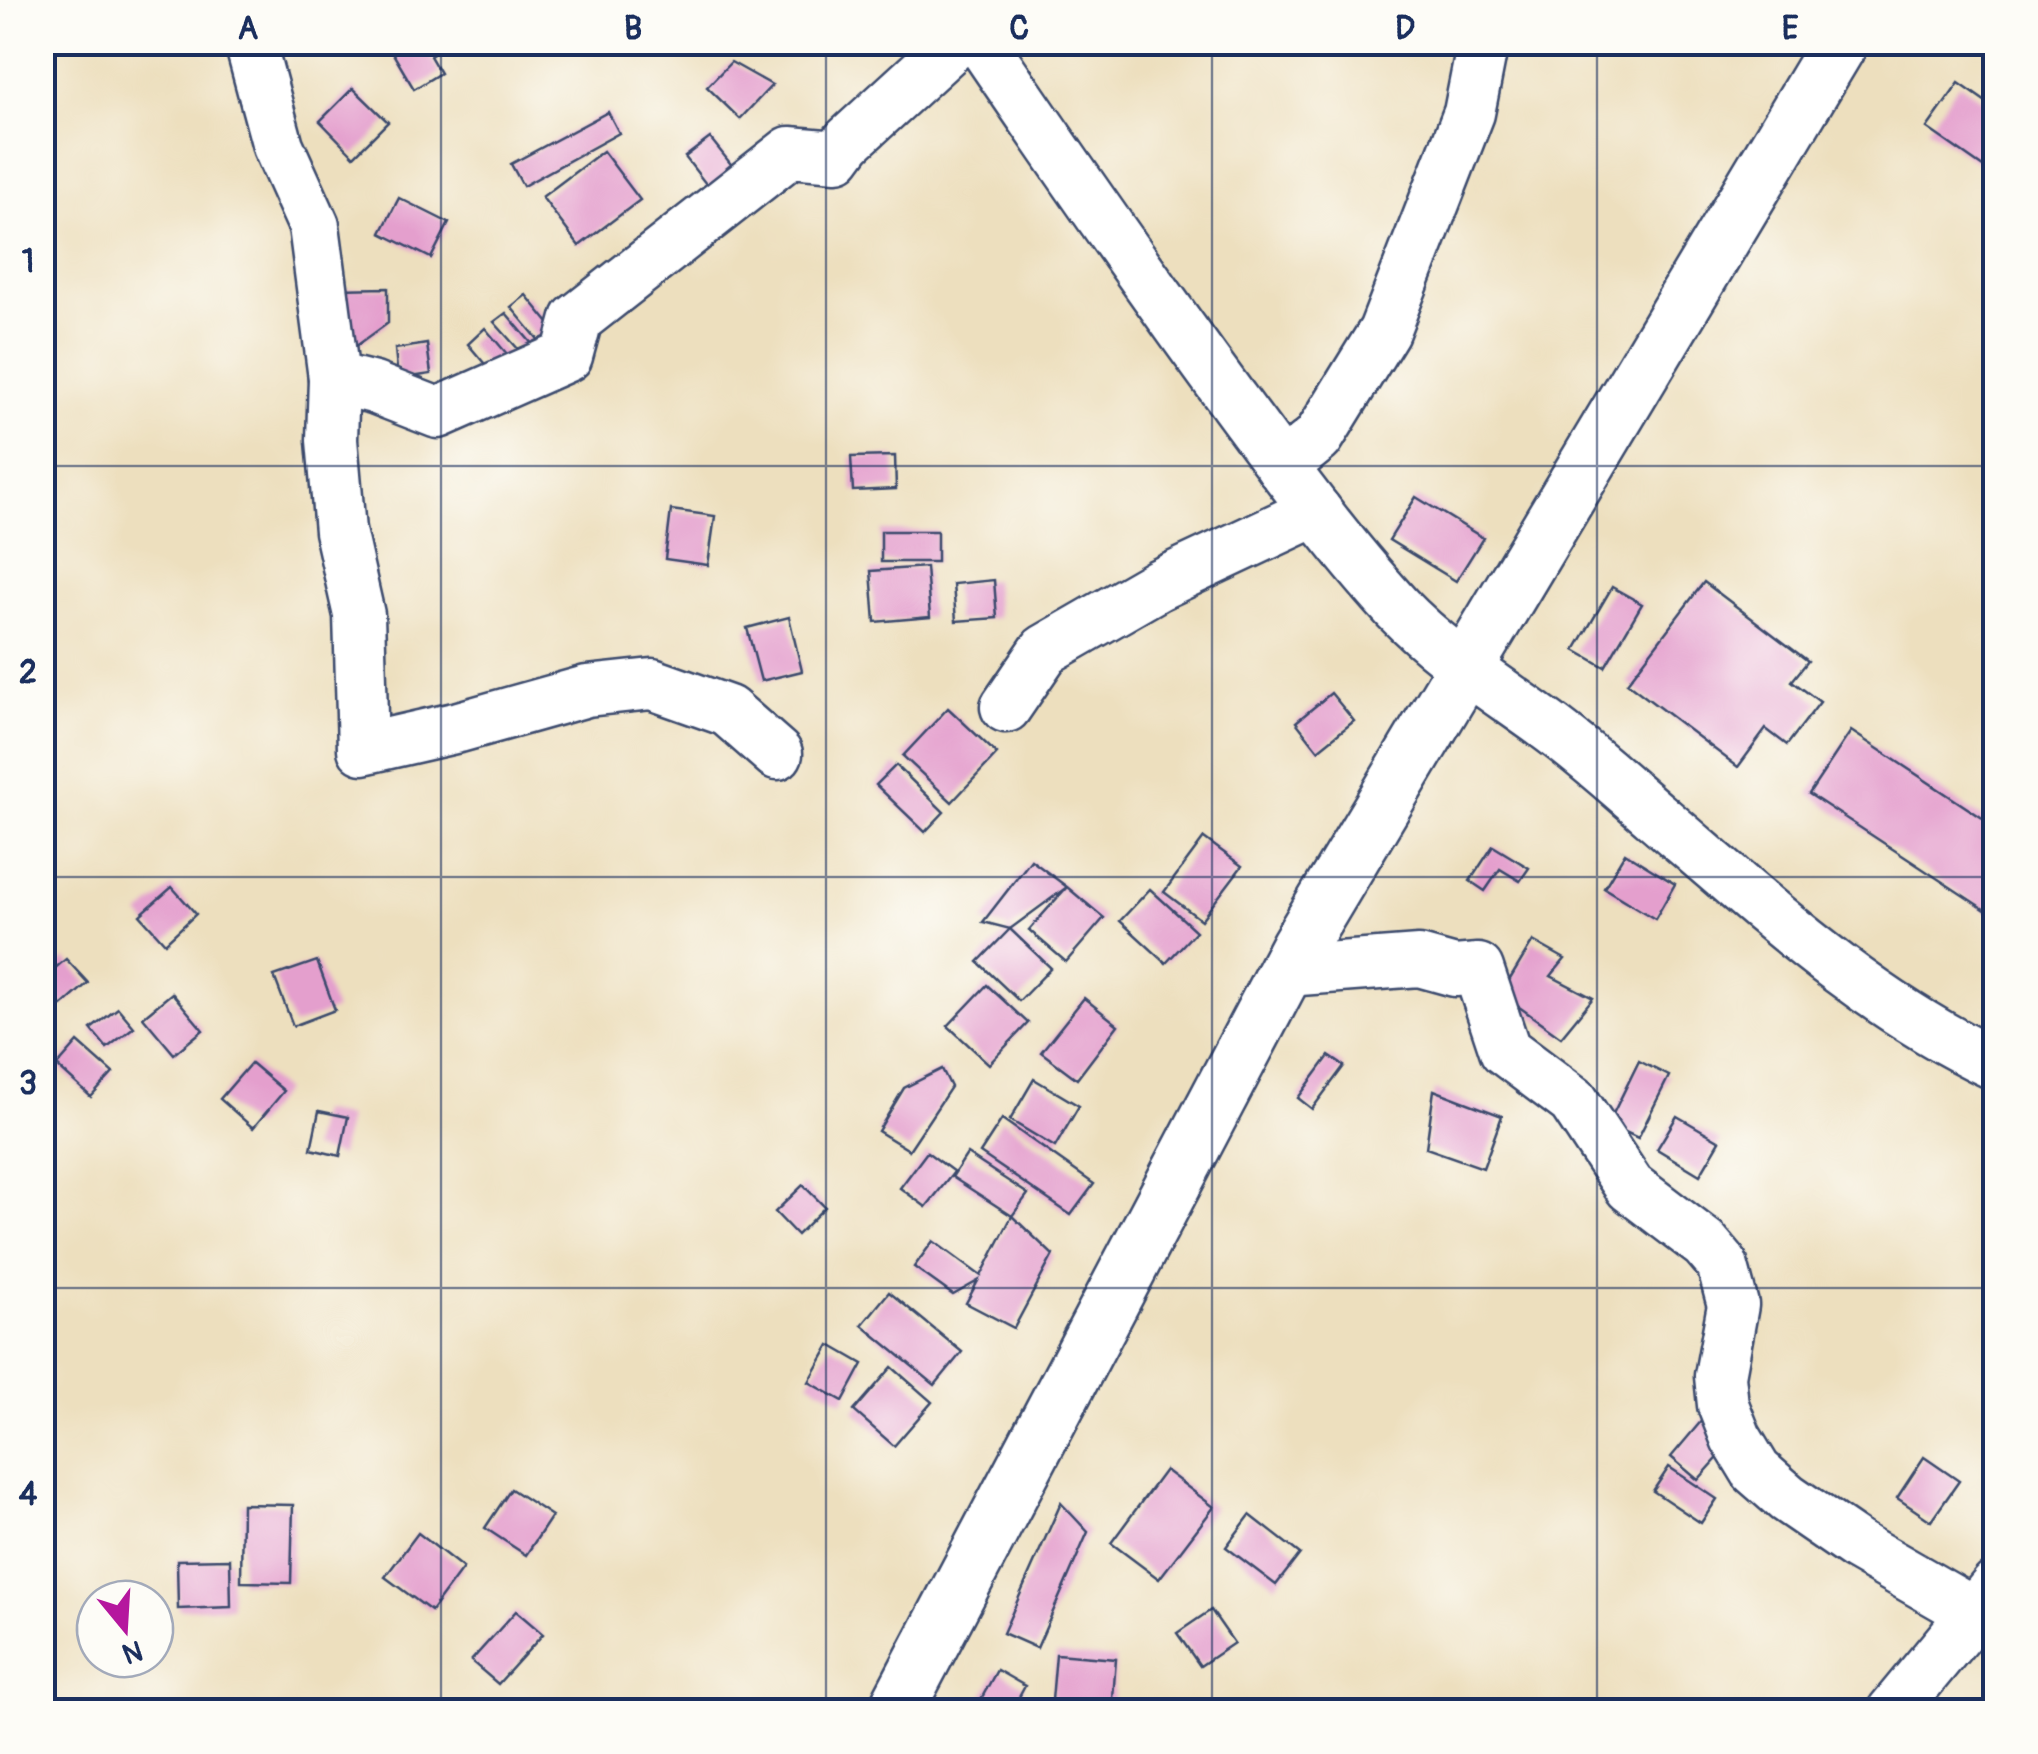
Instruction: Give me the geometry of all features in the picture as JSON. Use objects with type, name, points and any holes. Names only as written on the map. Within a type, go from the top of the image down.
[{"type":"main road","points":[[895,1712],[1286,971],[1840,42]]},
{"type":"street","points":[[250,42],[278,146],[314,226],[334,378],[332,440],[340,531],[360,615],[363,749],[587,691],[652,684],[728,711],[777,754]]},
{"type":"street","points":[[334,378],[374,388],[438,413],[567,356],[577,319],[790,152],[837,156],[848,141],[956,42]]},
{"type":"street","points":[[981,42],[1140,274],[1282,467],[1398,609],[1466,670],[1563,738],[1738,890],[1868,993],[1996,1064]]},
{"type":"street","points":[[1282,467],[1318,438],[1384,331],[1469,112],[1484,42]]},
{"type":"street","points":[[1006,707],[1045,650],[1158,586],[1316,511]]},
{"type":"street","points":[[1286,971],[1420,961],[1455,971],[1478,970],[1505,1050],[1573,1101],[1630,1187],[1705,1244],[1722,1264],[1733,1305],[1720,1376],[1723,1405],[1736,1438],[1756,1471],[1787,1498],[1857,1546],[1984,1599],[1892,1712]]},
{"type":"building","points":[[410,42],[449,45],[430,56],[440,73],[414,89],[392,52]]},
{"type":"building","points":[[731,62],[772,85],[740,119],[707,87]]},
{"type":"building","points":[[1959,83],[1996,109],[1996,176],[1927,128]]},
{"type":"building","points":[[353,88],[388,122],[354,156],[320,121]]},
{"type":"building","points":[[608,112],[619,133],[523,186],[511,164]]},
{"type":"building","points":[[710,138],[738,173],[713,193],[685,157]]},
{"type":"building","points":[[603,151],[640,200],[579,246],[542,197]]},
{"type":"building","points":[[399,198],[449,223],[431,258],[381,233]]},
{"type":"building","points":[[388,288],[388,323],[337,360],[336,289]]},
{"type":"building","points":[[526,295],[562,339],[547,350],[511,307]]},
{"type":"building","points":[[506,313],[538,351],[528,360],[494,322]]},
{"type":"building","points":[[485,328],[513,361],[495,376],[468,344]]},
{"type":"building","points":[[427,344],[431,374],[398,379],[395,349]]},
{"type":"building","points":[[895,456],[896,489],[853,491],[851,457]]},
{"type":"building","points":[[1416,497],[1483,538],[1456,581],[1389,540]]},
{"type":"building","points":[[671,510],[715,516],[708,565],[665,559]]},
{"type":"building","points":[[881,531],[937,531],[937,562],[881,562]]},
{"type":"building","points":[[926,567],[930,617],[875,622],[871,571]]},
{"type":"building","points":[[994,580],[997,618],[956,621],[953,584]]},
{"type":"building","points":[[1704,582],[1808,661],[1792,681],[1820,702],[1787,745],[1766,729],[1738,767],[1627,683]]},
{"type":"building","points":[[1612,587],[1642,604],[1605,667],[1575,650]]},
{"type":"building","points":[[789,617],[802,671],[761,681],[747,628]]},
{"type":"building","points":[[1331,693],[1354,721],[1318,750],[1296,722]]},
{"type":"building","points":[[948,708],[997,754],[952,802],[903,756]]},
{"type":"building","points":[[1851,731],[1996,827],[1996,917],[1809,794]]},
{"type":"building","points":[[896,765],[944,812],[925,832],[876,785]]},
{"type":"building","points":[[1204,838],[1242,866],[1201,920],[1164,892]]},
{"type":"building","points":[[1493,846],[1529,868],[1520,881],[1500,869],[1485,891],[1470,881]]},
{"type":"building","points":[[1625,853],[1675,884],[1655,919],[1604,888]]},
{"type":"building","points":[[1031,860],[1067,887],[1010,929],[983,922]]},
{"type":"building","points":[[172,887],[196,914],[165,943],[140,915]]},
{"type":"building","points":[[1067,887],[1104,918],[1066,962],[1029,930]]},
{"type":"building","points":[[1150,889],[1196,931],[1166,963],[1120,921]]},
{"type":"building","points":[[1010,929],[1051,968],[1019,1001],[978,962]]},
{"type":"building","points":[[1533,941],[1565,959],[1551,976],[1593,998],[1561,1037],[1501,994]]},
{"type":"building","points":[[66,959],[88,983],[62,1006],[42,979]]},
{"type":"building","points":[[317,961],[335,1010],[293,1026],[274,976]]},
{"type":"building","points":[[987,985],[1028,1023],[989,1064],[948,1026]]},
{"type":"building","points":[[172,993],[203,1030],[174,1054],[143,1017]]},
{"type":"building","points":[[1084,998],[1118,1025],[1077,1079],[1041,1052]]},
{"type":"building","points":[[118,1008],[134,1027],[107,1048],[91,1029]]},
{"type":"building","points":[[78,1042],[113,1073],[91,1097],[57,1066]]},
{"type":"building","points":[[1329,1056],[1344,1066],[1312,1109],[1298,1098]]},
{"type":"building","points":[[1639,1061],[1669,1076],[1638,1138],[1608,1124]]},
{"type":"building","points":[[251,1063],[284,1091],[253,1128],[220,1099]]},
{"type":"building","points":[[942,1069],[951,1087],[909,1150],[878,1131],[904,1088]]},
{"type":"building","points":[[1034,1079],[1079,1106],[1055,1147],[1010,1120]]},
{"type":"building","points":[[1434,1090],[1502,1116],[1483,1168],[1426,1148]]},
{"type":"building","points":[[319,1111],[348,1117],[340,1156],[311,1149]]},
{"type":"building","points":[[1677,1116],[1720,1141],[1700,1175],[1657,1149]]},
{"type":"building","points":[[1002,1119],[1094,1184],[1071,1215],[980,1153]]},
{"type":"building","points":[[927,1152],[954,1172],[926,1207],[900,1188]]},
{"type":"building","points":[[967,1154],[1028,1194],[1012,1216],[952,1177]]},
{"type":"building","points":[[803,1185],[825,1207],[797,1235],[775,1212]]},
{"type":"building","points":[[1012,1216],[1053,1255],[1014,1328],[966,1303],[978,1281],[953,1295],[914,1267],[933,1241],[981,1276]]},
{"type":"building","points":[[889,1292],[962,1352],[935,1385],[862,1325]]},
{"type":"building","points":[[830,1345],[863,1364],[843,1401],[809,1382]]},
{"type":"building","points":[[892,1367],[932,1402],[894,1446],[854,1411]]},
{"type":"building","points":[[1703,1419],[1731,1443],[1698,1480],[1671,1457]]},
{"type":"building","points":[[1924,1457],[1959,1481],[1931,1521],[1897,1498]]},
{"type":"building","points":[[1669,1467],[1717,1499],[1701,1523],[1653,1491]]},
{"type":"building","points":[[1165,1470],[1214,1507],[1159,1579],[1111,1543]]},
{"type":"building","points":[[511,1489],[552,1516],[526,1555],[485,1528]]},
{"type":"building","points":[[1061,1503],[1088,1532],[1037,1648],[1003,1633]]},
{"type":"building","points":[[242,1504],[293,1505],[291,1583],[241,1582]]},
{"type":"building","points":[[1250,1515],[1300,1554],[1276,1585],[1226,1547]]},
{"type":"building","points":[[418,1533],[463,1568],[431,1611],[385,1577]]},
{"type":"building","points":[[230,1559],[231,1607],[178,1609],[177,1560]]},
{"type":"building","points":[[1211,1610],[1234,1643],[1200,1666],[1177,1633]]},
{"type":"building","points":[[516,1611],[543,1634],[498,1684],[471,1661]]},
{"type":"building","points":[[1056,1654],[1116,1659],[1112,1712],[1051,1712]]},
{"type":"building","points":[[997,1670],[1025,1686],[1011,1712],[974,1712]]}]
